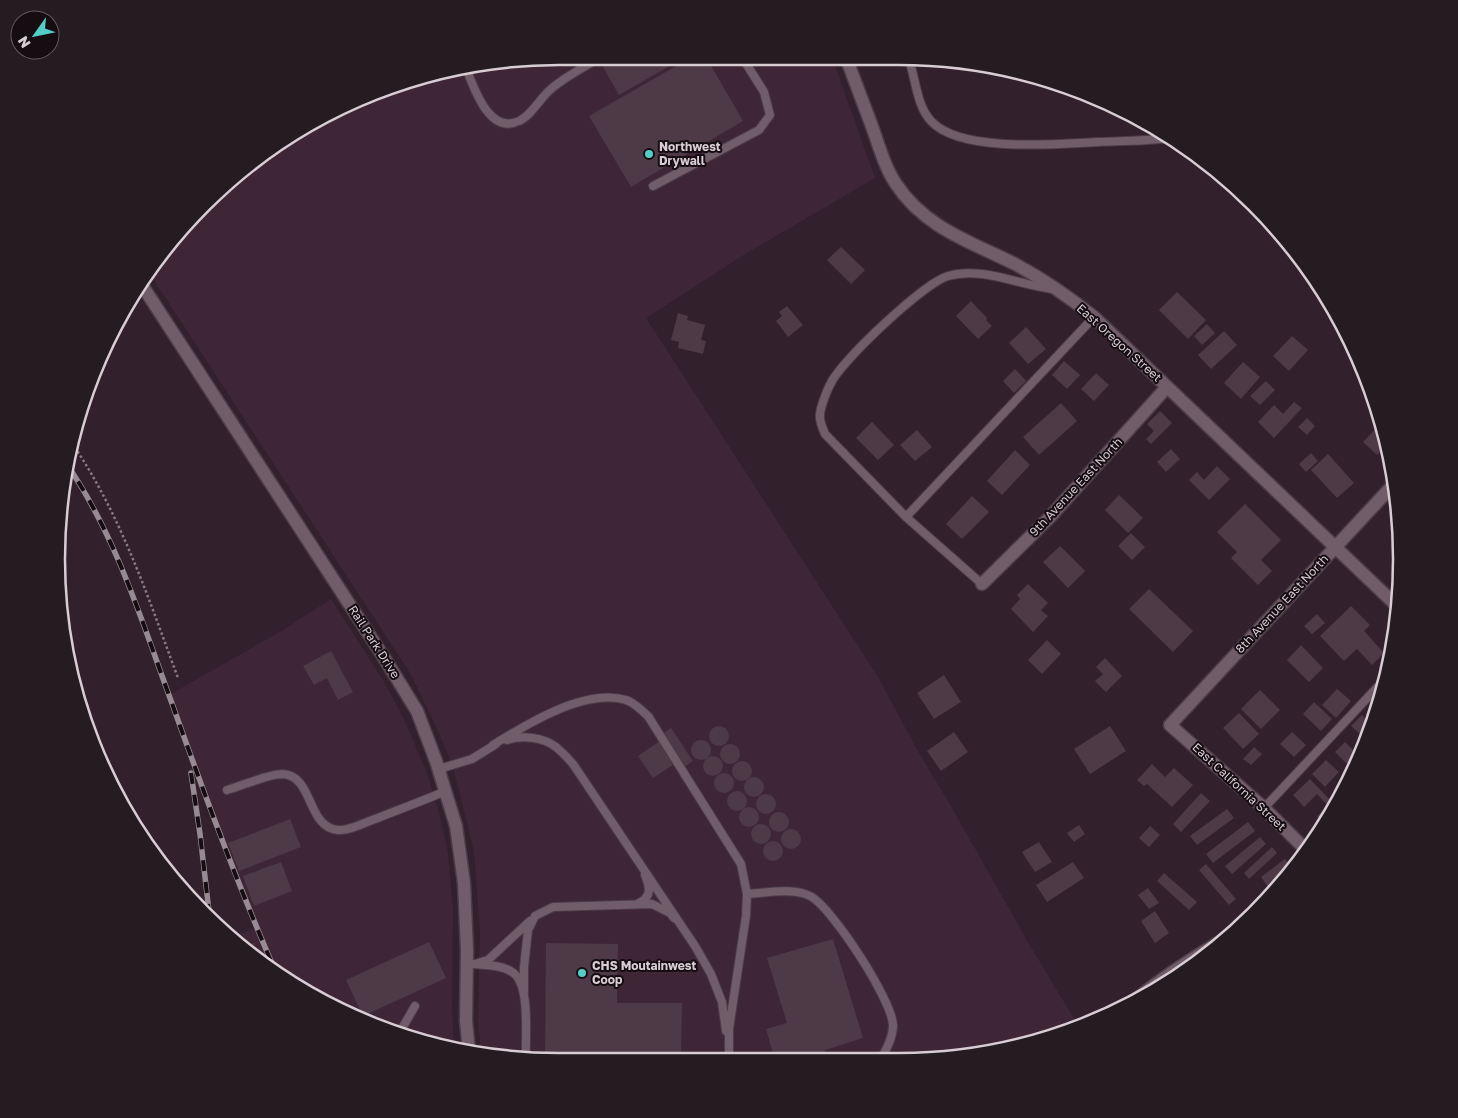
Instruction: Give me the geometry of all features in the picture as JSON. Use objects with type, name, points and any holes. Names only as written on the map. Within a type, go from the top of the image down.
[{"type":"street","name":"East Oregon Street","points":[[849,65],[885,165],[896,184],[910,202],[927,217],[963,240],[1015,264],[1057,290],[1094,317],[1391,600]]},
{"type":"street","name":"Rail Park Drive","points":[[145,290],[417,711],[439,769],[456,826],[464,883],[471,965],[466,1021],[468,1045]]},
{"type":"street","name":"9th Avenue East North","points":[[982,584],[1049,518],[1167,387]]},
{"type":"street","name":"8th Avenue East North","points":[[1170,725],[1388,490]]},
{"type":"street","name":"East California Street","points":[[1170,725],[1264,808],[1301,845]]},
{"type":"lane","points":[[468,73],[478,97],[490,115],[504,124],[519,121],[551,89],[589,65]]},
{"type":"lane","points":[[653,186],[758,130],[770,115],[764,92],[747,65]]},
{"type":"lane","points":[[910,65],[926,114],[939,128],[958,137],[996,143],[1038,145],[1158,139]]},
{"type":"lane","points":[[982,584],[906,517],[825,434],[820,416],[831,382],[862,344],[921,293],[947,276],[982,273],[1057,290]]},
{"type":"lane","points":[[906,517],[1094,317]]},
{"type":"lane","points":[[1264,808],[1375,689]]},
{"type":"lane","points":[[439,769],[472,759],[515,732],[579,702],[601,698],[628,700],[648,716],[741,864],[748,894],[729,1029],[728,1053]]},
{"type":"lane","points":[[493,745],[513,738],[533,737],[555,746],[573,764],[688,935],[711,974],[722,1002],[727,1053]]},
{"type":"lane","points":[[227,790],[280,774],[291,776],[300,783],[315,814],[320,820],[325,825],[338,830],[355,827],[446,791]]},
{"type":"lane","points":[[631,850],[648,882],[649,889],[648,896],[637,904]]},
{"type":"lane","points":[[748,894],[796,892],[811,897],[824,908],[848,938],[874,979],[889,1008],[893,1025],[889,1045],[885,1053]]},
{"type":"lane","points":[[471,965],[488,960],[535,916],[553,907],[652,904],[670,913],[688,935]]},
{"type":"lane","points":[[526,1052],[525,947],[528,930],[535,916]]},
{"type":"lane","points":[[471,965],[507,969],[520,979],[524,992]]},
{"type":"lane","points":[[402,1028],[415,1006]]},
{"type":"path","points":[[77,450],[116,518],[133,555],[178,678]]},
{"type":"shaded area","points":[[835,65],[875,178],[742,256],[646,318],[878,677],[919,753],[1075,1020],[1058,1027],[995,1044],[931,1052],[559,1053],[527,1052],[480,1047],[478,1022],[480,933],[474,851],[454,770],[438,731],[410,673],[153,278],[188,233],[233,188],[258,167],[312,131],[341,116],[400,91],[463,74],[527,66]]},
{"type":"shaded area","points":[[331,599],[383,680],[400,711],[426,770],[440,816],[448,853],[453,909],[452,1005],[454,1042],[400,1027],[341,1002],[285,970],[238,934],[257,928],[169,695],[283,630]]},
{"type":"building","points":[[606,65],[671,65],[619,95],[603,67]]},
{"type":"building","name":"Northwest Drywall","points":[[678,65],[711,65],[743,121],[631,187],[589,116]]},
{"type":"building","points":[[841,247],[865,270],[851,284],[827,260]]},
{"type":"building","points":[[1177,292],[1206,320],[1188,339],[1159,310]]},
{"type":"building","points":[[971,301],[992,326],[978,339],[956,316]]},
{"type":"building","points":[[787,306],[803,325],[788,337],[776,321],[782,316],[779,312]]},
{"type":"building","points":[[678,313],[688,316],[687,320],[705,325],[701,340],[706,341],[703,354],[678,348],[679,342],[671,340]]},
{"type":"building","points":[[1207,324],[1215,333],[1202,345],[1194,336]]},
{"type":"building","points":[[1026,327],[1046,349],[1028,364],[1009,343]]},
{"type":"building","points":[[1224,331],[1237,345],[1211,369],[1198,355]]},
{"type":"building","points":[[1292,336],[1308,350],[1289,371],[1273,356]]},
{"type":"building","points":[[1064,361],[1080,375],[1067,389],[1052,375]]},
{"type":"building","points":[[1243,362],[1260,377],[1241,399],[1224,383]]},
{"type":"building","points":[[1015,369],[1026,381],[1014,393],[1003,381]]},
{"type":"building","points":[[1096,373],[1109,385],[1094,401],[1081,389]]},
{"type":"building","points":[[1266,381],[1275,390],[1260,405],[1250,396]]},
{"type":"building","points":[[1294,402],[1302,408],[1274,438],[1258,422],[1274,405],[1283,414]]},
{"type":"building","points":[[1061,403],[1077,421],[1039,455],[1023,437]]},
{"type":"building","points":[[1160,411],[1172,423],[1151,444],[1146,439],[1154,431],[1147,424]]},
{"type":"building","points":[[1307,418],[1315,426],[1307,435],[1298,427]]},
{"type":"building","points":[[872,422],[894,445],[878,460],[856,438]]},
{"type":"building","points":[[1375,429],[1381,451],[1377,455],[1363,442]]},
{"type":"building","points":[[917,430],[932,447],[915,461],[900,445]]},
{"type":"building","points":[[1171,449],[1180,459],[1166,472],[1157,462]]},
{"type":"building","points":[[1015,450],[1030,465],[1002,495],[987,481]]},
{"type":"building","points":[[1311,453],[1318,461],[1306,472],[1299,464]]},
{"type":"building","points":[[1328,454],[1354,483],[1337,498],[1311,470]]},
{"type":"building","points":[[1217,466],[1230,479],[1209,500],[1189,480],[1197,472],[1204,480]]},
{"type":"building","points":[[1119,495],[1143,518],[1128,533],[1105,510]]},
{"type":"building","points":[[972,496],[989,512],[962,539],[946,524]]},
{"type":"building","points":[[1245,504],[1281,540],[1261,560],[1272,571],[1258,585],[1231,558],[1237,552],[1217,532]]},
{"type":"building","points":[[1131,533],[1145,547],[1132,560],[1118,546]]},
{"type":"building","points":[[1060,546],[1085,571],[1068,588],[1043,562]]},
{"type":"building","points":[[1028,584],[1048,603],[1041,610],[1048,616],[1033,632],[1011,609],[1020,599],[1017,595]]},
{"type":"building","points":[[1149,589],[1193,631],[1173,652],[1129,609]]},
{"type":"building","points":[[1351,606],[1370,625],[1364,631],[1384,653],[1372,665],[1357,649],[1344,661],[1320,636]]},
{"type":"building","points":[[1317,614],[1325,623],[1312,634],[1304,626]]},
{"type":"building","points":[[1047,640],[1061,654],[1042,674],[1028,660]]},
{"type":"building","points":[[1301,645],[1323,668],[1309,682],[1287,660]]},
{"type":"building","points":[[331,651],[353,692],[338,700],[327,678],[314,685],[303,666]]},
{"type":"building","points":[[1105,658],[1122,676],[1106,692],[1095,681],[1103,674],[1096,667]]},
{"type":"building","points":[[944,675],[961,702],[934,719],[917,693]]},
{"type":"building","points":[[1337,689],[1351,701],[1336,718],[1322,705]]},
{"type":"building","points":[[1260,690],[1280,710],[1261,729],[1241,709]]},
{"type":"building","points":[[1314,702],[1332,719],[1321,731],[1303,714]]},
{"type":"building","points":[[1239,713],[1259,734],[1243,749],[1223,728]]},
{"type":"building","points":[[1362,715],[1366,720],[1360,734],[1351,726]]},
{"type":"building","points":[[719,726],[726,729],[729,736],[726,743],[719,746],[712,743],[709,736],[712,729]]},
{"type":"building","points":[[1110,726],[1126,751],[1090,774],[1074,749]]},
{"type":"building","points":[[671,728],[693,761],[678,771],[674,764],[653,778],[638,756],[660,741],[658,737]]},
{"type":"building","points":[[954,732],[968,752],[941,771],[927,751]]},
{"type":"building","points":[[1292,732],[1306,745],[1294,757],[1280,744]]},
{"type":"building","points":[[701,740],[708,743],[711,750],[708,757],[701,760],[694,757],[691,750],[694,743]]},
{"type":"building","points":[[1345,742],[1354,751],[1347,764],[1335,752]]},
{"type":"building","points":[[730,744],[737,747],[740,754],[737,761],[730,764],[723,761],[720,754],[723,747]]},
{"type":"building","points":[[1254,747],[1262,754],[1251,765],[1243,759]]},
{"type":"building","points":[[713,756],[720,759],[723,766],[720,773],[713,776],[706,773],[703,766],[706,759]]},
{"type":"building","points":[[1326,760],[1339,772],[1325,787],[1312,774]]},
{"type":"building","points":[[742,761],[749,764],[752,771],[749,778],[742,781],[735,778],[732,771],[735,764]]},
{"type":"building","points":[[1152,764],[1165,777],[1174,768],[1193,785],[1172,807],[1147,784],[1144,786],[1137,780]]},
{"type":"building","points":[[724,773],[731,776],[734,783],[731,790],[724,793],[717,790],[714,783],[717,776]]},
{"type":"building","points":[[754,777],[761,780],[764,787],[761,794],[754,797],[747,794],[744,787],[747,780]]},
{"type":"building","points":[[1310,779],[1330,800],[1327,805],[1317,794],[1304,807],[1293,795]]},
{"type":"building","points":[[737,791],[744,794],[747,801],[744,808],[737,811],[730,808],[727,801],[730,794]]},
{"type":"building","points":[[1201,793],[1210,801],[1181,832],[1173,824]]},
{"type":"building","points":[[766,794],[773,797],[776,804],[773,811],[766,814],[759,811],[756,804],[759,797]]},
{"type":"building","points":[[749,807],[756,810],[759,817],[756,824],[749,827],[742,824],[739,817],[742,810]]},
{"type":"building","points":[[1326,808],[1319,818],[1317,816]]},
{"type":"building","points":[[1227,809],[1234,818],[1197,845],[1190,836]]},
{"type":"building","points":[[779,812],[786,815],[789,822],[786,829],[779,832],[772,829],[769,822],[772,815]]},
{"type":"building","points":[[290,819],[301,847],[239,871],[228,843]]},
{"type":"building","points":[[1248,822],[1255,831],[1213,863],[1206,854]]},
{"type":"building","points":[[761,824],[768,827],[771,834],[768,841],[761,844],[754,841],[751,834],[754,827]]},
{"type":"building","points":[[1079,825],[1085,834],[1074,842],[1067,833]]},
{"type":"building","points":[[1150,826],[1160,835],[1149,847],[1139,838]]},
{"type":"building","points":[[791,829],[798,832],[801,839],[798,846],[791,849],[784,846],[781,839],[784,832]]},
{"type":"building","points":[[1260,837],[1266,844],[1232,874],[1225,866]]},
{"type":"building","points":[[773,841],[780,844],[783,851],[780,858],[773,861],[766,858],[763,851],[766,844]]},
{"type":"building","points":[[1039,842],[1052,862],[1035,872],[1022,852]]},
{"type":"building","points":[[1272,847],[1277,853],[1249,879],[1244,873]]},
{"type":"building","points":[[1285,859],[1288,863],[1268,887],[1261,877]]},
{"type":"building","points":[[281,862],[292,891],[254,906],[243,876]]},
{"type":"building","points":[[1073,862],[1084,878],[1047,902],[1036,885]]},
{"type":"building","points":[[1206,864],[1236,899],[1229,905],[1199,870]]},
{"type":"building","points":[[1164,873],[1197,902],[1189,910],[1157,881]]},
{"type":"building","points":[[1148,888],[1159,903],[1149,909],[1138,895]]},
{"type":"building","points":[[1155,911],[1169,933],[1155,943],[1141,921]]},
{"type":"building","points":[[833,939],[863,1038],[825,1050],[826,1053],[773,1053],[766,1029],[787,1023],[767,958]]},
{"type":"building","points":[[429,942],[446,978],[368,1014],[361,1011],[346,980]]},
{"type":"building","points":[[254,943],[258,951],[250,944]]},
{"type":"building","name":"CHS Moutainwest Coop","points":[[546,943],[618,944],[617,1003],[682,1003],[681,1053],[545,1053]]},
{"type":"railway","points":[[72,473],[100,521],[128,582],[223,843],[271,960]]},
{"type":"railway","points":[[191,773],[208,906]]},
{"type":"place","name":"Northwest Drywall","points":[[649,154]]},
{"type":"place","name":"CHS Moutainwest Coop","points":[[582,973]]}]
